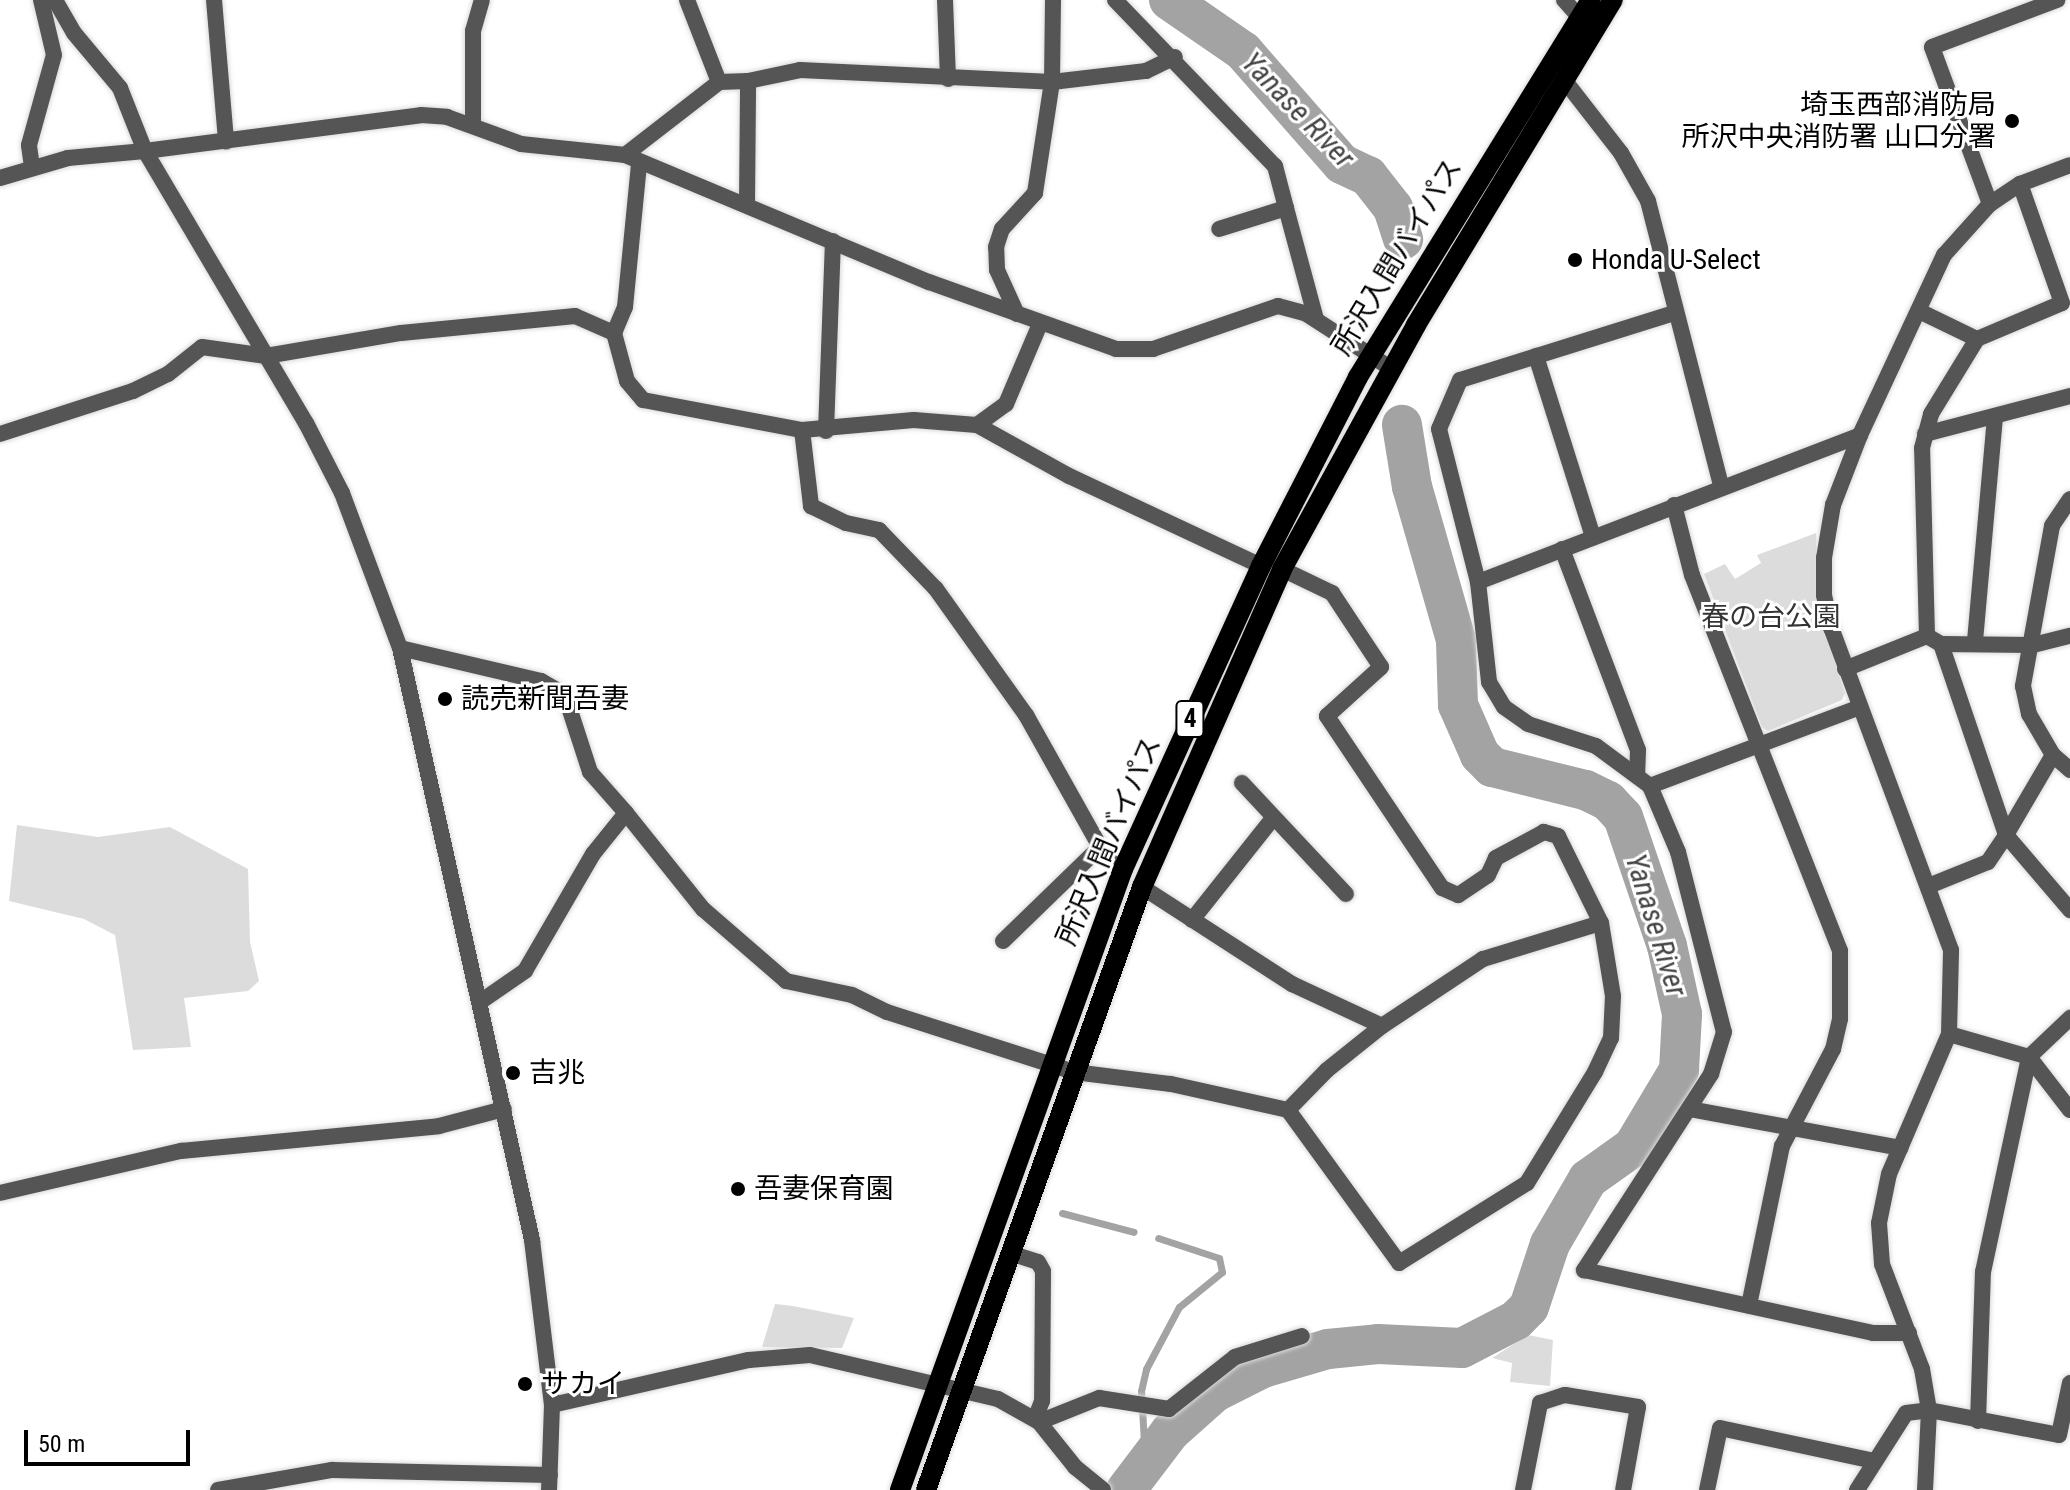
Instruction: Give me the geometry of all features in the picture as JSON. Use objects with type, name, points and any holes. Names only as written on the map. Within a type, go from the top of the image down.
[{"type":"main road","name":"所沢入間バイパス","points":[[900,1490],[1123,869],[1261,566],[1370,355],[1591,0]]},
{"type":"main road","name":"所沢入間バイパス","points":[[926,1490],[1142,887],[1282,569],[1392,369],[1613,0]]},
{"type":"street","points":[[32,167],[29,145],[54,55],[41,0]]},
{"type":"street","points":[[55,0],[74,33],[120,88],[145,151],[266,356],[342,493],[400,648],[532,1240],[552,1405],[550,1482],[332,1470],[218,1490]]},
{"type":"street","points":[[214,0],[226,141]]},
{"type":"street","points":[[473,122],[473,31],[482,0]]},
{"type":"street","points":[[687,0],[719,82]]},
{"type":"street","points":[[945,0],[948,79]]},
{"type":"street","points":[[1017,314],[997,270],[996,247],[1002,229],[1035,193],[1052,82],[1053,0]]},
{"type":"street","points":[[1115,0],[1175,57],[1275,166],[1316,319]]},
{"type":"street","points":[[1564,0],[1580,18]]},
{"type":"street","points":[[1990,204],[1932,47],[2057,0]]},
{"type":"street","points":[[1175,57],[1146,71],[1052,82],[800,70],[748,81],[719,82],[632,160],[625,307],[614,333],[627,381],[643,400],[802,430],[826,431],[914,420],[977,425],[1069,476],[1261,566]]},
{"type":"street","points":[[747,205],[748,81]]},
{"type":"street","points":[[1565,81],[1621,153],[1648,201],[1663,242],[1674,313],[1721,485]]},
{"type":"street","points":[[0,178],[32,167],[421,115],[473,122],[521,144],[632,160],[1040,324],[1134,351],[1278,306],[1316,319],[1392,369]]},
{"type":"street","points":[[1925,1490],[1929,1410],[1909,1333],[1890,1291],[1880,1241],[1881,1202],[1900,1148],[1949,1034],[1951,950],[1931,885],[1845,669],[1824,595],[1824,558],[1833,505],[1860,435],[1944,255],[1990,204],[2020,184],[2070,165]]},
{"type":"street","points":[[2020,184],[2062,303],[1977,339],[1939,395],[1925,434],[1934,640],[2006,835],[2070,910]]},
{"type":"street","points":[[1219,229],[1286,208]]},
{"type":"street","points":[[826,431],[833,241]]},
{"type":"street","points":[[1919,311],[1977,339]]},
{"type":"street","points":[[1643,781],[1596,746],[1528,724],[1504,707],[1489,682],[1478,582],[1439,429],[1460,380],[1674,313]]},
{"type":"street","points":[[0,434],[133,391],[168,374],[202,347],[266,356],[401,333],[575,316],[614,333]]},
{"type":"street","points":[[977,425],[1006,404],[1040,324]]},
{"type":"street","points":[[1536,356],[1593,537]]},
{"type":"street","points":[[1925,434],[2070,396]]},
{"type":"street","points":[[1975,641],[1995,418]]},
{"type":"street","points":[[802,430],[811,506],[846,523],[879,530],[936,589],[1026,715],[1100,847],[1123,869]]},
{"type":"street","points":[[1478,582],[1721,485],[1860,435]]},
{"type":"street","points":[[1931,885],[1988,862],[2063,760],[2029,714],[2023,686],[2033,645],[2052,526],[2070,499]]},
{"type":"street","points":[[1674,505],[1692,575],[1840,951],[1840,1019],[1833,1049],[1782,1146],[1749,1306]]},
{"type":"street","points":[[1562,549],[1638,750],[1643,781],[1678,852],[1724,1032],[1719,1060],[1584,1270],[1873,1333],[1909,1333]]},
{"type":"street","points":[[400,648],[541,681],[565,695],[590,772],[703,909],[786,981],[852,995],[887,1012],[1050,1066],[1196,1089],[1288,1110],[1352,1191],[1399,1263],[1527,1183],[1595,1072],[1611,1038],[1613,996],[1601,923],[1558,836],[1544,832],[1496,858],[1488,875],[1458,895],[1442,888],[1327,716],[1381,667],[1332,593],[1282,569]]},
{"type":"street","points":[[1845,669],[1934,640],[2033,645],[2070,636]]},
{"type":"street","points":[[1643,781],[1759,746],[1860,707]]},
{"type":"street","points":[[1242,783],[1346,894]]},
{"type":"street","points":[[480,1002],[525,971],[593,854],[626,813]]},
{"type":"street","points":[[1192,920],[1273,818]]},
{"type":"street","points":[[1003,941],[1100,847]]},
{"type":"street","points":[[1142,887],[1292,984],[1382,1026]]},
{"type":"street","points":[[1288,1110],[1327,1070],[1382,1026],[1483,959],[1601,923]]},
{"type":"street","points":[[1978,1421],[1983,1272],[2029,1057],[2070,1018]]},
{"type":"street","points":[[1949,1034],[2029,1057],[2070,1110]]},
{"type":"street","points":[[0,1193],[181,1151],[439,1126],[504,1109]]},
{"type":"street","points":[[1690,1109],[1900,1148]]},
{"type":"street","points":[[1010,1253],[1038,1262],[1043,1271],[1042,1401],[1037,1421]]},
{"type":"street","points":[[1037,1421],[1099,1398],[1169,1409],[1235,1357],[1302,1336]]},
{"type":"street","points":[[552,1405],[784,1355],[846,1361],[998,1399],[1037,1421],[1099,1488]]},
{"type":"street","points":[[1857,1490],[1906,1413],[1929,1410],[2059,1435],[2066,1426],[2070,1383]]},
{"type":"street","points":[[1523,1490],[1540,1403],[1565,1395],[1638,1407],[1623,1490]]},
{"type":"street","points":[[1707,1490],[1720,1428],[1874,1461]]},
{"type":"green space","name":"春の台公園","points":[[1816,533],[1819,614],[1845,693],[1842,700],[1768,731],[1762,727],[1704,574],[1725,564],[1735,579],[1761,563],[1757,555]]},
{"type":"green space","points":[[17,825],[98,837],[170,827],[248,869],[250,942],[259,981],[248,991],[184,998],[191,1047],[133,1050],[115,935],[84,919],[9,901]]},
{"type":"green space","points":[[775,1304],[854,1318],[842,1348],[762,1347]]},
{"type":"green space","points":[[1528,1335],[1553,1340],[1550,1386],[1510,1382],[1512,1363],[1492,1358]]},
{"type":"waterway","name":"Yanase River","points":[[1169,0],[1243,51],[1342,164],[1368,176],[1393,208],[1403,239]]},
{"type":"waterway","name":"Yanase River","points":[[1126,1490],[1170,1432],[1215,1392],[1263,1368],[1328,1349],[1378,1344],[1462,1348],[1516,1320],[1529,1307],[1550,1244],[1588,1179],[1633,1147],[1679,1070],[1682,1014],[1667,946],[1623,817],[1608,801],[1585,790],[1492,767],[1480,755],[1458,705],[1456,640],[1412,487],[1402,425]]},
{"type":"waterway","points":[[1062,1213],[1134,1232]]},
{"type":"waterway","points":[[1145,1460],[1141,1391],[1146,1369],[1179,1307],[1222,1272],[1219,1258],[1158,1238]]},
{"type":"place","name":"埼玉西部消防局 所沢中央消防署 山口分署","points":[[2012,121]]},
{"type":"place","name":"Honda U-Select","points":[[1575,260]]},
{"type":"place","name":"読売新聞吾妻","points":[[445,699]]},
{"type":"place","name":"吉兆","points":[[513,1073]]},
{"type":"place","name":"吾妻保育園","points":[[738,1189]]},
{"type":"place","name":"サカイ","points":[[525,1384]]}]
